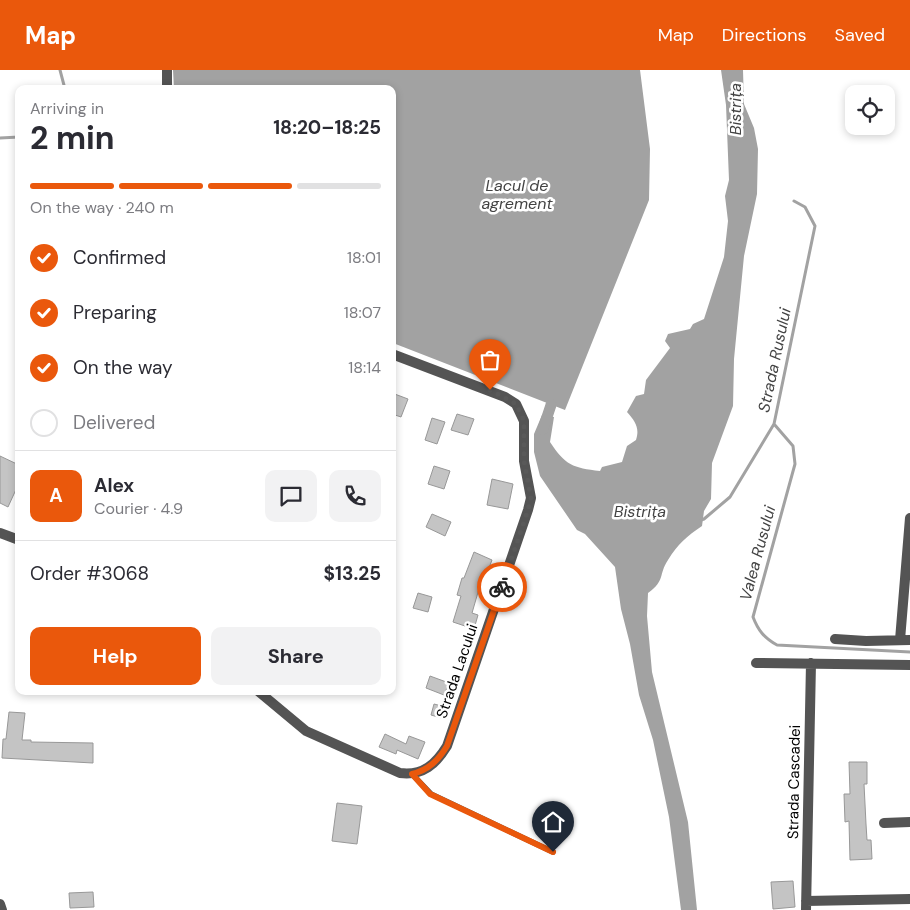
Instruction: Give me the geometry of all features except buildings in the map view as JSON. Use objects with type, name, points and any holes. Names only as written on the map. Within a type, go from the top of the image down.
[{"type":"street","points":[[168,70],[168,85]]},
{"type":"street","name":"Strada Lacului","points":[[396,355],[490,390],[516,404],[524,421],[524,461],[531,498],[447,746],[442,754],[425,770],[412,774]]},
{"type":"street","points":[[835,639],[866,641],[905,640],[910,518]]},
{"type":"street","points":[[0,533],[15,539]]},
{"type":"street","points":[[756,663],[910,665]]},
{"type":"street","name":"Strada Cascadei","points":[[811,663],[806,905],[910,899]]},
{"type":"street","points":[[263,695],[306,731],[392,770],[412,774]]},
{"type":"street","points":[[884,823],[910,822]]},
{"type":"street","points":[[0,904],[2,910]]},
{"type":"lane","points":[[412,774],[430,794],[553,852]]},
{"type":"water","name":"Lacul de agrement","points":[[173,70],[640,70],[650,149],[649,200],[565,410],[396,344],[396,85],[174,85]]},
{"type":"water","name":"Bistrița","points":[[721,70],[743,70],[744,104],[754,128],[758,149],[757,194],[744,256],[734,359],[733,406],[712,463],[711,499],[704,511],[702,526],[675,549],[665,565],[660,581],[648,593],[647,616],[652,672],[688,822],[697,910],[681,910],[669,817],[653,740],[639,695],[630,644],[621,609],[615,567],[585,534],[577,530],[540,476],[534,452],[534,434],[542,415],[554,417],[550,442],[560,456],[570,464],[576,467],[600,471],[602,467],[622,462],[627,446],[636,440],[637,436],[636,425],[627,412],[636,396],[644,394],[646,380],[670,348],[665,341],[668,334],[690,329],[693,324],[704,319],[724,257],[728,221],[725,196],[729,180],[726,105]]},
{"type":"waterway","points":[[60,70],[64,85]]},
{"type":"waterway","points":[[0,138],[15,137]]},
{"type":"waterway","name":"Strada Rusului","points":[[701,520],[730,497],[774,424],[815,226],[805,207],[794,201]]},
{"type":"waterway","points":[[543,429],[551,405]]},
{"type":"waterway","name":"Valea Rusului","points":[[774,424],[793,446],[795,464],[753,617],[757,626],[765,636],[777,645],[910,652]]},
{"type":"way so far","points":[[490,390],[516,404],[524,421],[524,461],[531,498],[502,587]]},
{"type":"route","points":[[502,587],[447,746],[434,763],[425,770],[412,774],[430,794],[553,852]]}]
